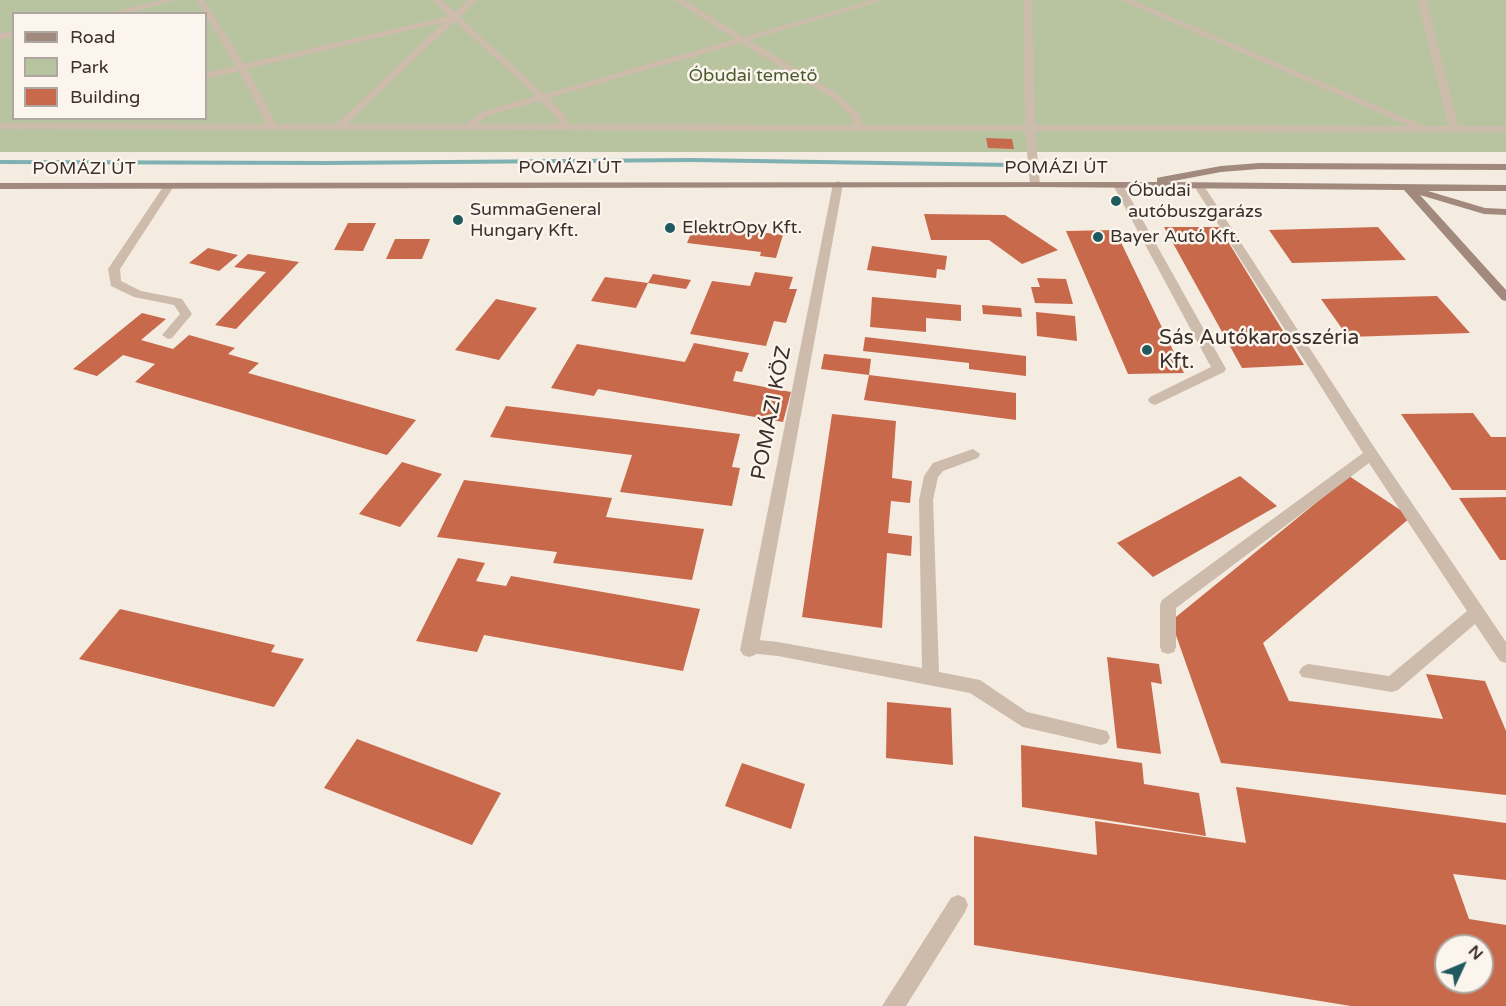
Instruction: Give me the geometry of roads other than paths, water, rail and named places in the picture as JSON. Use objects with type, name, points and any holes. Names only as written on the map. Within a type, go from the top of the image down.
[{"type":"street","points":[[118,12],[173,0]]},
{"type":"street","points":[[200,0],[241,67],[273,128]]},
{"type":"street","points":[[437,0],[543,98],[562,117],[565,127]]},
{"type":"street","points":[[338,127],[473,0]]},
{"type":"street","points":[[678,0],[833,95],[856,115],[859,127]]},
{"type":"street","points":[[467,127],[484,114],[880,0]]},
{"type":"street","points":[[1028,0],[1030,126],[1035,184]]},
{"type":"street","points":[[1125,0],[1427,130]]},
{"type":"street","points":[[1422,0],[1454,130]]},
{"type":"street","points":[[207,76],[456,17]]},
{"type":"street","points":[[20,126],[31,120]]},
{"type":"street","points":[[0,126],[273,128],[1030,126],[1506,129]]},
{"type":"street","name":"POMÁZI ÚT","points":[[1141,185],[1188,173],[1259,166],[1506,167]]},
{"type":"street","name":"POMÁZI KÖZ","points":[[838,184],[749,648],[778,649],[931,678]]},
{"type":"street","name":"POMÁZI ÚT","points":[[0,186],[1035,184],[1506,188]]},
{"type":"street","points":[[1118,185],[1219,369],[1155,399]]},
{"type":"street","points":[[168,335],[186,314],[178,302],[138,294],[115,283],[114,269],[169,186]]},
{"type":"street","points":[[1199,186],[1371,454],[1506,656]]},
{"type":"street","points":[[1407,187],[1484,211],[1506,212]]},
{"type":"street","points":[[1407,187],[1506,297]]},
{"type":"street","points":[[973,454],[938,467],[932,476],[926,500],[931,678],[974,686],[1023,719],[1101,737]]},
{"type":"street","points":[[1168,646],[1168,604],[1371,454]]},
{"type":"street","points":[[1308,672],[1392,684],[1477,612]]},
{"type":"street","points":[[893,1006],[958,905]]},
{"type":"waterway","points":[[0,162],[329,163],[691,160],[1013,165]]},
{"type":"place","name":"Óbudai autóbuszgarázs","points":[[1116,201]]},
{"type":"place","name":"SummaGeneral Hungary Kft.","points":[[458,220]]},
{"type":"place","name":"ElektrOpy Kft.","points":[[670,228]]},
{"type":"place","name":"Bayer Autó Kft.","points":[[1098,237]]},
{"type":"place","name":"Sás Autókarosszéria Kft.","points":[[1147,350]]},
{"type":"park label","name":"Óbudai temető","points":[[753,76]]}]
